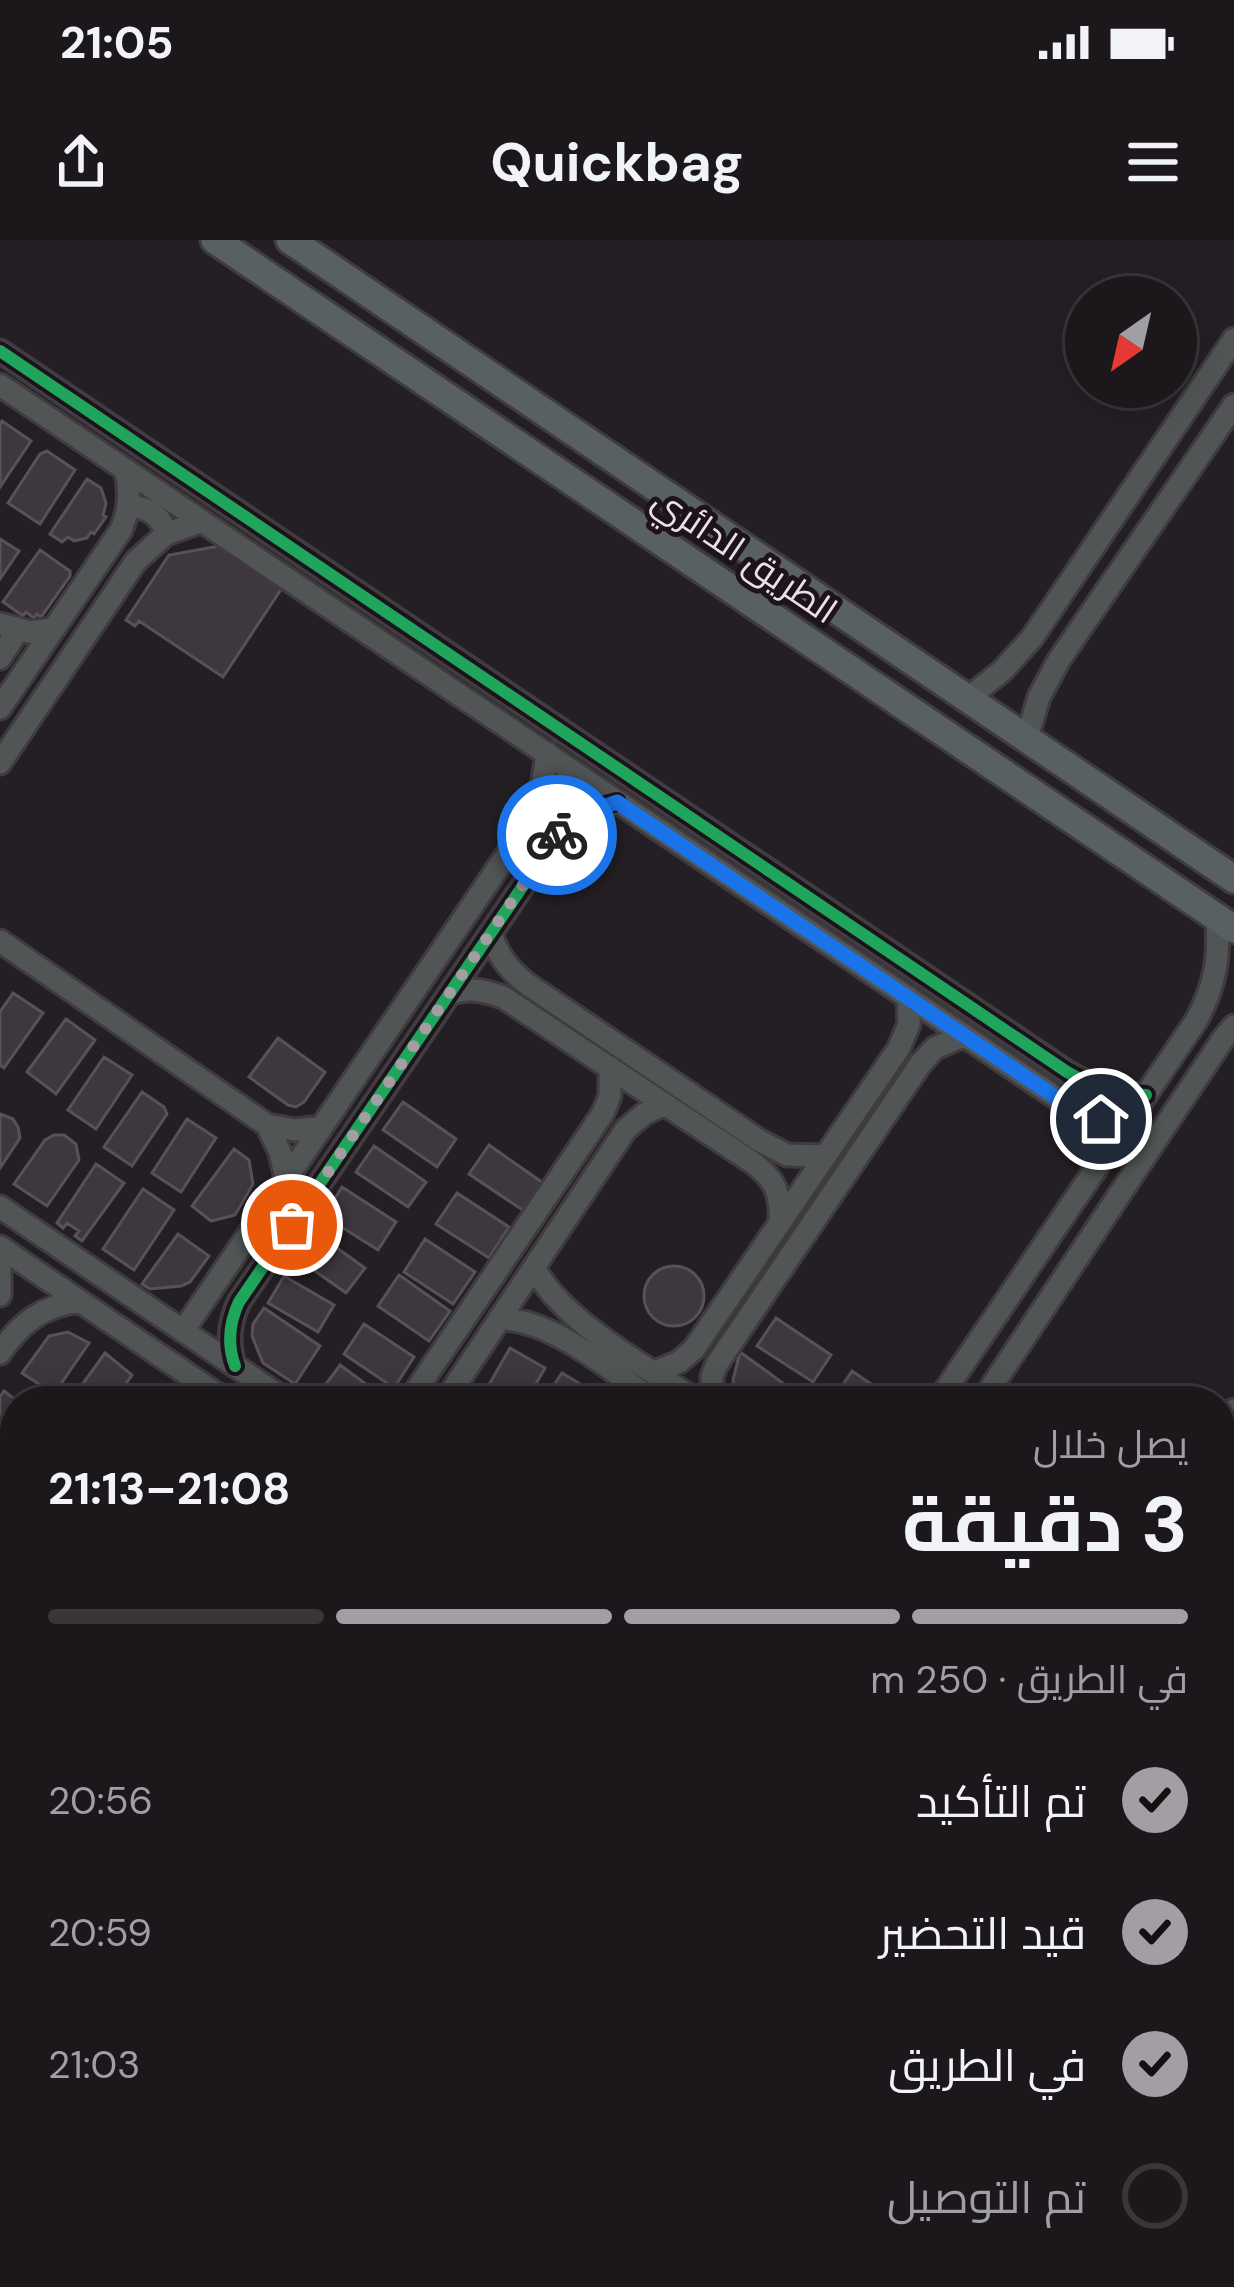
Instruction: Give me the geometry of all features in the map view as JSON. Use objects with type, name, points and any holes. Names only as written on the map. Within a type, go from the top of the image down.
[{"type":"main road","name":"الطريق الدائري","points":[[215,240],[1225,923]]},
{"type":"main road","name":"الطريق الدائري","points":[[290,240],[1234,878]]},
{"type":"main road","points":[[468,411],[490,400],[494,387],[490,375]]},
{"type":"main road","points":[[523,448],[530,426],[551,416]]},
{"type":"street","points":[[967,699],[1032,638],[1234,339]]},
{"type":"street","points":[[0,351],[1067,1072],[1113,1092],[1146,1095]]},
{"type":"street","points":[[0,385],[1054,1096],[1085,1131],[1094,1172]]},
{"type":"street","points":[[1027,738],[1039,698],[1060,660],[1234,405]]},
{"type":"street","points":[[3,704],[126,519],[125,469]]},
{"type":"street","points":[[129,507],[154,513],[166,534]]},
{"type":"street","points":[[0,763],[136,560],[166,534],[202,521]]},
{"type":"street","points":[[0,658],[9,626],[30,632],[54,629]]},
{"type":"street","points":[[0,668],[3,704]]},
{"type":"street","points":[[183,1331],[525,829],[542,792],[547,753]]},
{"type":"street","points":[[542,792],[563,799],[580,815]]},
{"type":"street","points":[[235,1366],[230,1340],[239,1302],[559,833],[580,815],[617,802]]},
{"type":"street","points":[[720,871],[736,849]]},
{"type":"street","points":[[948,1386],[1225,975],[1219,938],[1225,923]]},
{"type":"street","points":[[491,933],[500,956],[517,976],[760,1141],[790,1155],[826,1156]]},
{"type":"street","points":[[0,940],[267,1125],[295,1130],[322,1127]]},
{"type":"street","points":[[503,997],[502,986],[517,976]]},
{"type":"street","points":[[449,994],[464,989],[503,997],[752,1162],[779,1192],[780,1223]]},
{"type":"street","points":[[655,1372],[694,1349],[826,1156],[906,1034],[908,997]]},
{"type":"street","points":[[992,1386],[1234,1026]]},
{"type":"street","points":[[906,1034],[924,1036],[933,1050]]},
{"type":"street","points":[[712,1386],[717,1364],[921,1063],[933,1050],[965,1035]]},
{"type":"street","points":[[419,1386],[609,1101],[610,1067]]},
{"type":"street","points":[[1085,1131],[1101,1119],[1113,1092]]},
{"type":"street","points":[[609,1101],[629,1101],[643,1115]]},
{"type":"street","points":[[455,1386],[626,1129],[664,1104]]},
{"type":"street","points":[[267,1125],[286,1180]]},
{"type":"street","points":[[772,1180],[786,1172],[790,1155]]},
{"type":"street","points":[[0,1207],[261,1386]]},
{"type":"street","points":[[1062,1219],[1090,1239]]},
{"type":"street","points":[[0,1247],[205,1386]]},
{"type":"street","points":[[534,1268],[562,1307],[675,1386]]},
{"type":"street","points":[[0,1270],[0,1294]]},
{"type":"street","points":[[214,1285],[220,1300],[239,1302]]},
{"type":"street","points":[[0,1353],[7,1329],[50,1307],[79,1301]]},
{"type":"street","points":[[547,1329],[544,1310],[552,1305],[562,1307]]},
{"type":"street","points":[[499,1319],[547,1329],[632,1386]]},
{"type":"street","points":[[694,1349],[702,1359],[717,1364]]},
{"type":"building","points":[[0,424],[31,441],[0,487]]},
{"type":"building","points":[[47,451],[75,470],[40,524],[8,503],[40,454]]},
{"type":"building","points":[[87,479],[101,488],[106,517],[87,538],[74,541],[68,537],[62,542],[50,534]]},
{"type":"building","points":[[0,539],[19,551],[0,579]]},
{"type":"building","points":[[219,546],[282,588],[223,677],[139,621],[135,626],[126,620],[169,555]]},
{"type":"building","points":[[40,550],[70,571],[70,576],[41,617],[34,618],[3,602]]},
{"type":"building","points":[[13,993],[43,1013],[4,1068],[0,1065],[0,1012]]},
{"type":"building","points":[[66,1019],[95,1040],[56,1094],[27,1072]]},
{"type":"building","points":[[278,1038],[325,1072],[296,1107],[249,1077]]},
{"type":"building","points":[[104,1057],[132,1075],[96,1129],[68,1110]]},
{"type":"building","points":[[142,1092],[167,1114],[132,1166],[104,1147]]},
{"type":"building","points":[[403,1102],[456,1139],[437,1167],[383,1130]]},
{"type":"building","points":[[0,1114],[13,1119],[20,1138],[0,1168]]},
{"type":"building","points":[[187,1119],[216,1138],[181,1192],[152,1173]]},
{"type":"building","points":[[64,1135],[76,1144],[79,1160],[47,1206],[14,1184],[45,1140]]},
{"type":"building","points":[[489,1145],[543,1183],[524,1211],[469,1174]]},
{"type":"building","points":[[374,1146],[426,1182],[408,1207],[356,1172]]},
{"type":"building","points":[[234,1149],[249,1160],[253,1184],[235,1215],[211,1221],[192,1206]]},
{"type":"building","points":[[96,1164],[124,1183],[82,1241],[75,1236],[79,1231],[57,1223]]},
{"type":"building","points":[[342,1187],[396,1222],[378,1250],[324,1216]]},
{"type":"building","points":[[143,1189],[174,1210],[134,1270],[103,1249]]},
{"type":"building","points":[[457,1193],[509,1227],[489,1258],[436,1224]]},
{"type":"building","points":[[316,1233],[365,1268],[346,1293],[298,1259]]},
{"type":"building","points":[[178,1234],[209,1256],[190,1282],[150,1289],[142,1284]]},
{"type":"building","points":[[425,1239],[475,1272],[453,1304],[404,1272]]},
{"type":"building","points":[[674,1266],[695,1275],[704,1296],[695,1317],[674,1326],[653,1317],[644,1296],[653,1275]]},
{"type":"building","points":[[399,1275],[450,1311],[429,1341],[378,1306]]},
{"type":"building","points":[[284,1276],[334,1305],[318,1332],[268,1303]]},
{"type":"building","points":[[264,1308],[320,1346],[295,1384],[263,1363],[252,1336],[253,1324]]},
{"type":"building","points":[[776,1318],[831,1355],[813,1382],[757,1346]]},
{"type":"building","points":[[364,1324],[414,1357],[391,1386],[344,1354]]},
{"type":"building","points":[[68,1332],[89,1343],[59,1386],[42,1386],[22,1373],[49,1336]]},
{"type":"building","points":[[510,1348],[545,1368],[535,1386],[488,1386]]},
{"type":"building","points":[[740,1352],[787,1386],[734,1386]]},
{"type":"building","points":[[105,1353],[132,1375],[124,1386],[81,1386]]},
{"type":"building","points":[[340,1365],[369,1386],[324,1386]]},
{"type":"building","points":[[852,1371],[874,1386],[842,1386]]},
{"type":"building","points":[[562,1373],[584,1386],[553,1386]]},
{"type":"cycle path","points":[[0,351],[1067,1072],[1105,1088],[1146,1095]]},
{"type":"cycle path","points":[[235,1366],[230,1334],[239,1302],[559,833],[591,809],[617,802]]},
{"type":"way so far","points":[[292,1225],[557,835]]},
{"type":"route","points":[[557,835],[580,815],[617,802],[1054,1096],[1085,1131],[1101,1119]]}]
